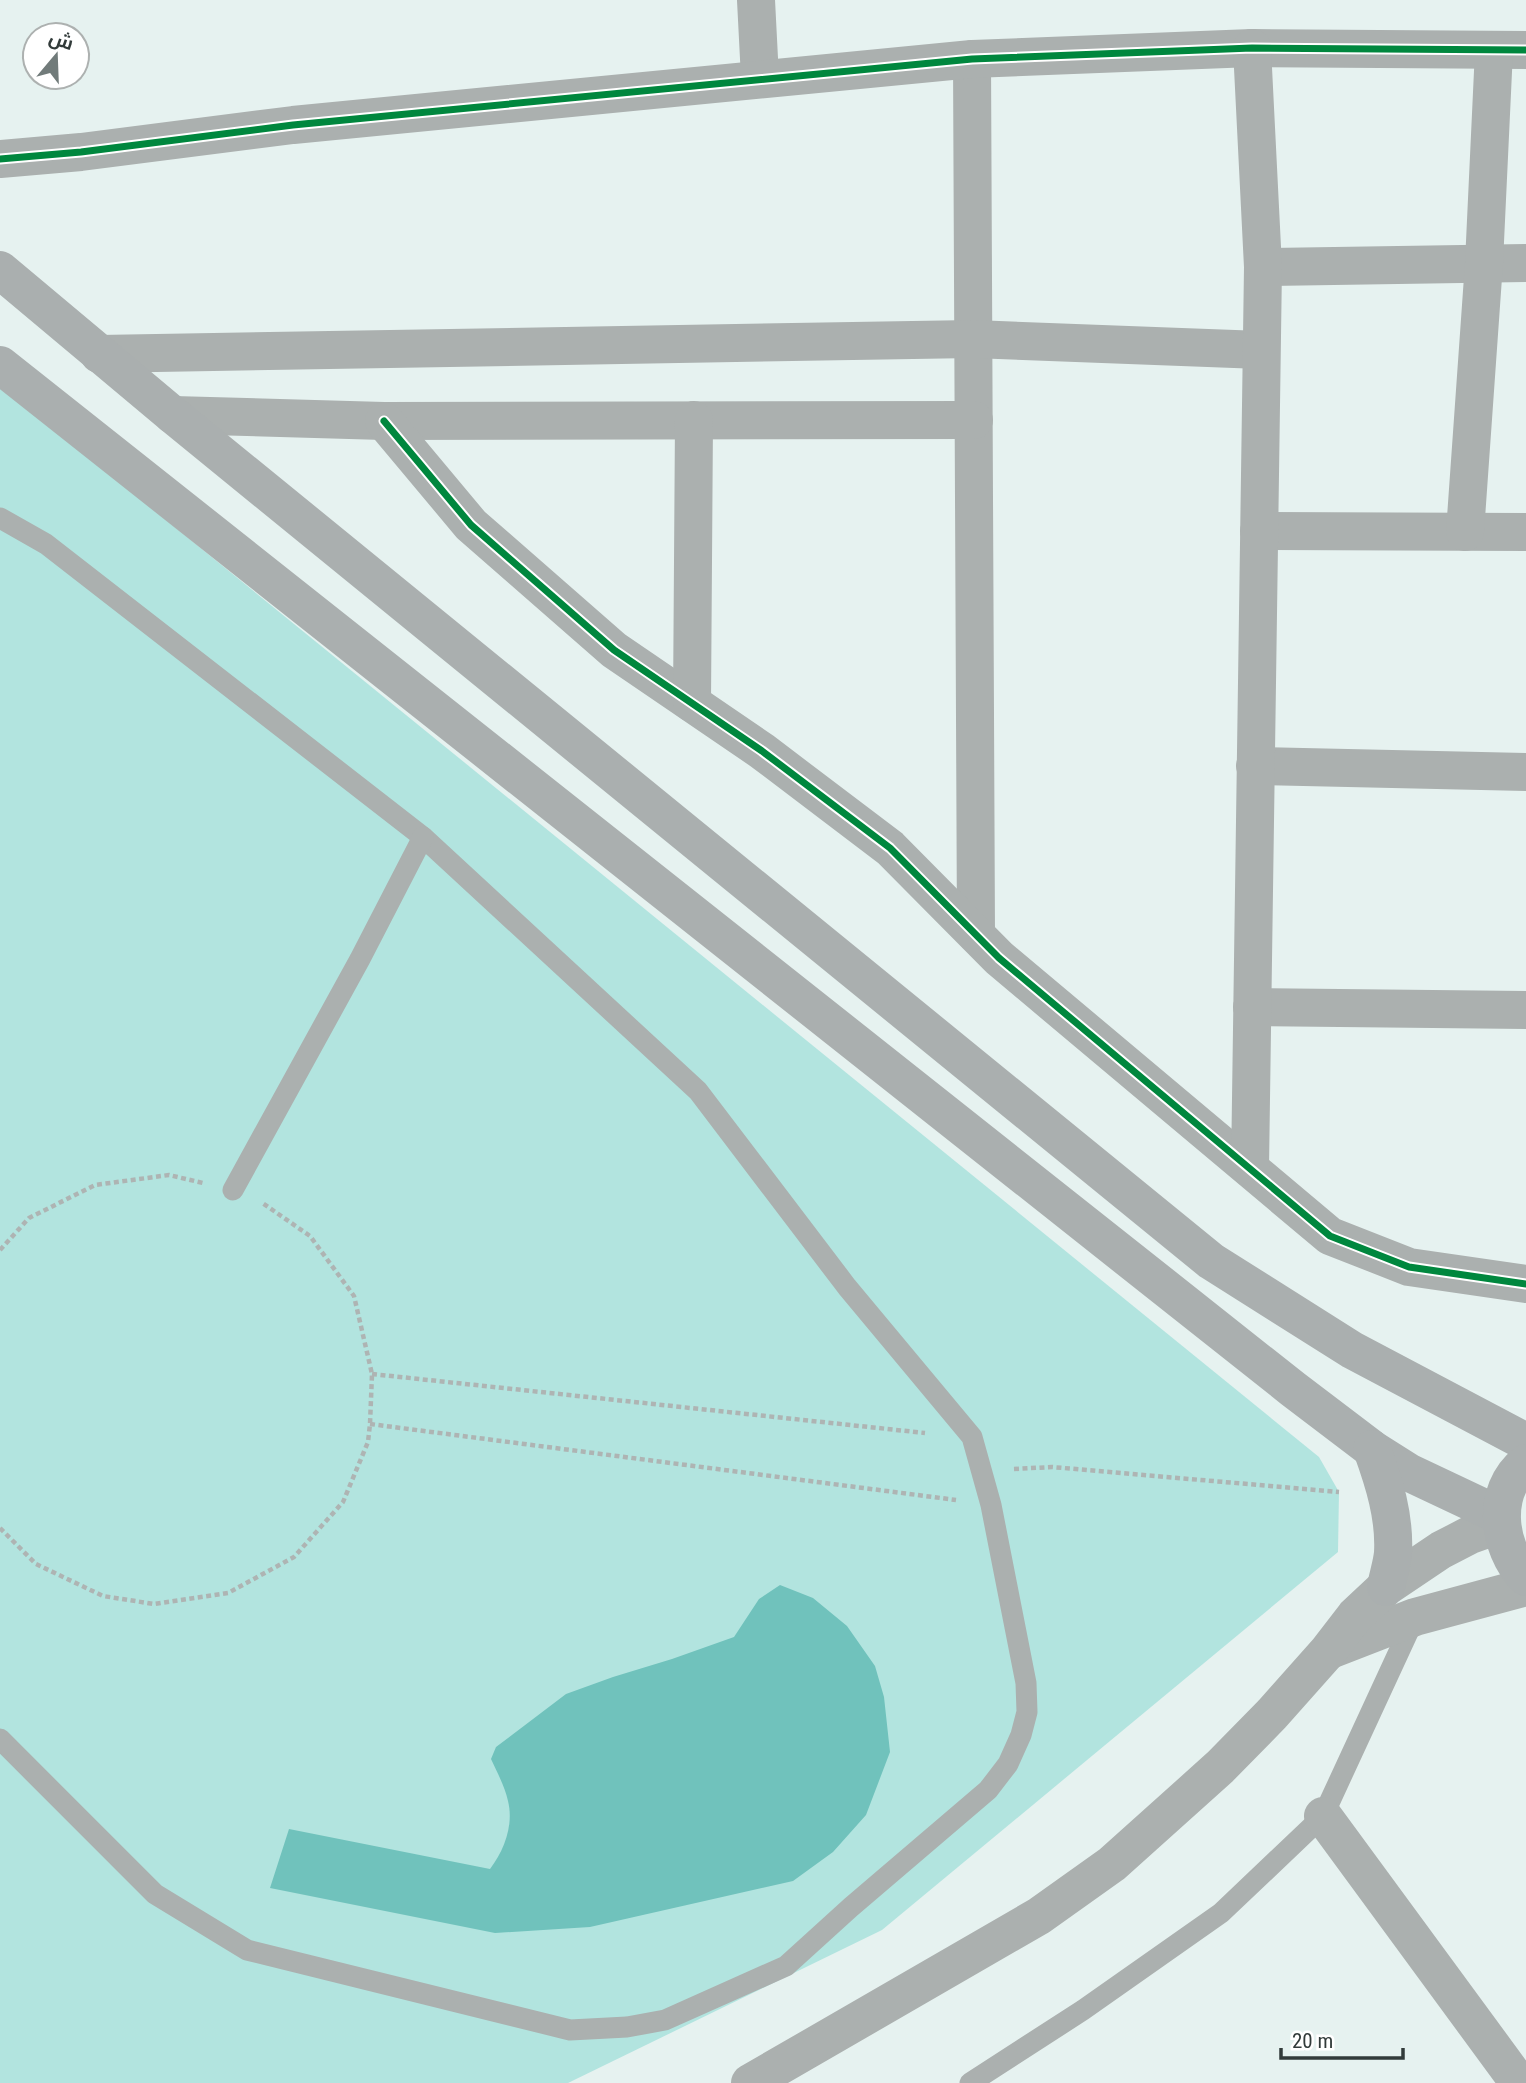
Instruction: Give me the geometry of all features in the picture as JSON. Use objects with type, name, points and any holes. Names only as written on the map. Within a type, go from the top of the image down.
[{"type":"main road","points":[[0,270],[173,415],[1211,1261],[1352,1350],[1526,1441]]},
{"type":"main road","points":[[0,365],[1282,1381],[1372,1449],[1410,1473],[1501,1520]]},
{"type":"main road","points":[[1372,1449],[1385,1483],[1391,1517],[1393,1553],[1386,1587]]},
{"type":"main road","points":[[1526,1462],[1507,1489],[1501,1520],[1506,1548],[1517,1568],[1526,1577]]},
{"type":"street","points":[[756,0],[760,78]]},
{"type":"street","points":[[0,159],[81,152],[293,125],[972,59],[1252,48],[1510,50],[1485,263],[1465,532]]},
{"type":"street","points":[[1250,1168],[1263,267],[1252,48]]},
{"type":"street","points":[[972,59],[976,934]]},
{"type":"street","points":[[1263,267],[1526,263]]},
{"type":"street","points":[[99,354],[973,339],[1261,350]]},
{"type":"street","points":[[173,415],[384,421],[974,420]]},
{"type":"street","points":[[384,421],[471,525],[614,650],[762,751],[890,848],[999,958],[1330,1236],[1409,1267],[1526,1284]]},
{"type":"street","points":[[692,703],[694,421]]},
{"type":"street","points":[[1259,531],[1526,532]]},
{"type":"street","points":[[1255,766],[1526,772]]},
{"type":"street","points":[[1252,1007],[1526,1010]]},
{"type":"street","points":[[750,2083],[1039,1916],[1112,1864],[1220,1767],[1272,1714],[1355,1616],[1386,1587],[1441,1550],[1501,1520]]},
{"type":"street","points":[[1328,1651],[1415,1617],[1526,1587]]},
{"type":"street","points":[[1323,1816],[1519,2083]]},
{"type":"lane","points":[[0,518],[46,544],[423,837],[698,1091],[847,1287],[972,1437],[991,1505],[1026,1683],[1027,1712],[1021,1735],[1008,1764],[988,1790],[786,1966],[665,2020],[627,2027],[570,2030],[247,1950],[155,1894],[0,1739]]},
{"type":"lane","points":[[233,1190],[360,959],[423,837]]},
{"type":"lane","points":[[970,2083],[1083,2010],[1221,1913],[1323,1816],[1415,1617]]},
{"type":"path","points":[[0,1250],[29,1218],[95,1185],[169,1175],[248,1194],[310,1236],[354,1296],[372,1374],[368,1443],[343,1502],[294,1557],[228,1593],[154,1604],[103,1597],[36,1564],[0,1528]]},
{"type":"path","points":[[372,1374],[972,1437]]},
{"type":"path","points":[[370,1424],[991,1505]]},
{"type":"path","points":[[981,1471],[1052,1467],[1339,1492]]},
{"type":"shaded area","points":[[0,385],[1319,1457],[1339,1492],[1338,1552],[882,1930],[568,2083],[0,2083]]},
{"type":"shaded area","points":[[780,1585],[813,1598],[847,1626],[875,1666],[884,1697],[890,1752],[866,1815],[833,1852],[793,1881],[590,1927],[495,1933],[270,1888],[289,1829],[490,1869],[500,1854],[510,1819],[507,1796],[491,1759],[496,1747],[566,1694],[734,1637],[759,1599]]},
{"type":"cycle path","points":[[0,159],[81,152],[293,125],[972,59],[1252,48],[1526,50]]},
{"type":"cycle path","points":[[384,421],[471,525],[614,650],[762,751],[890,848],[999,958],[1330,1236],[1409,1267],[1526,1284]]}]
